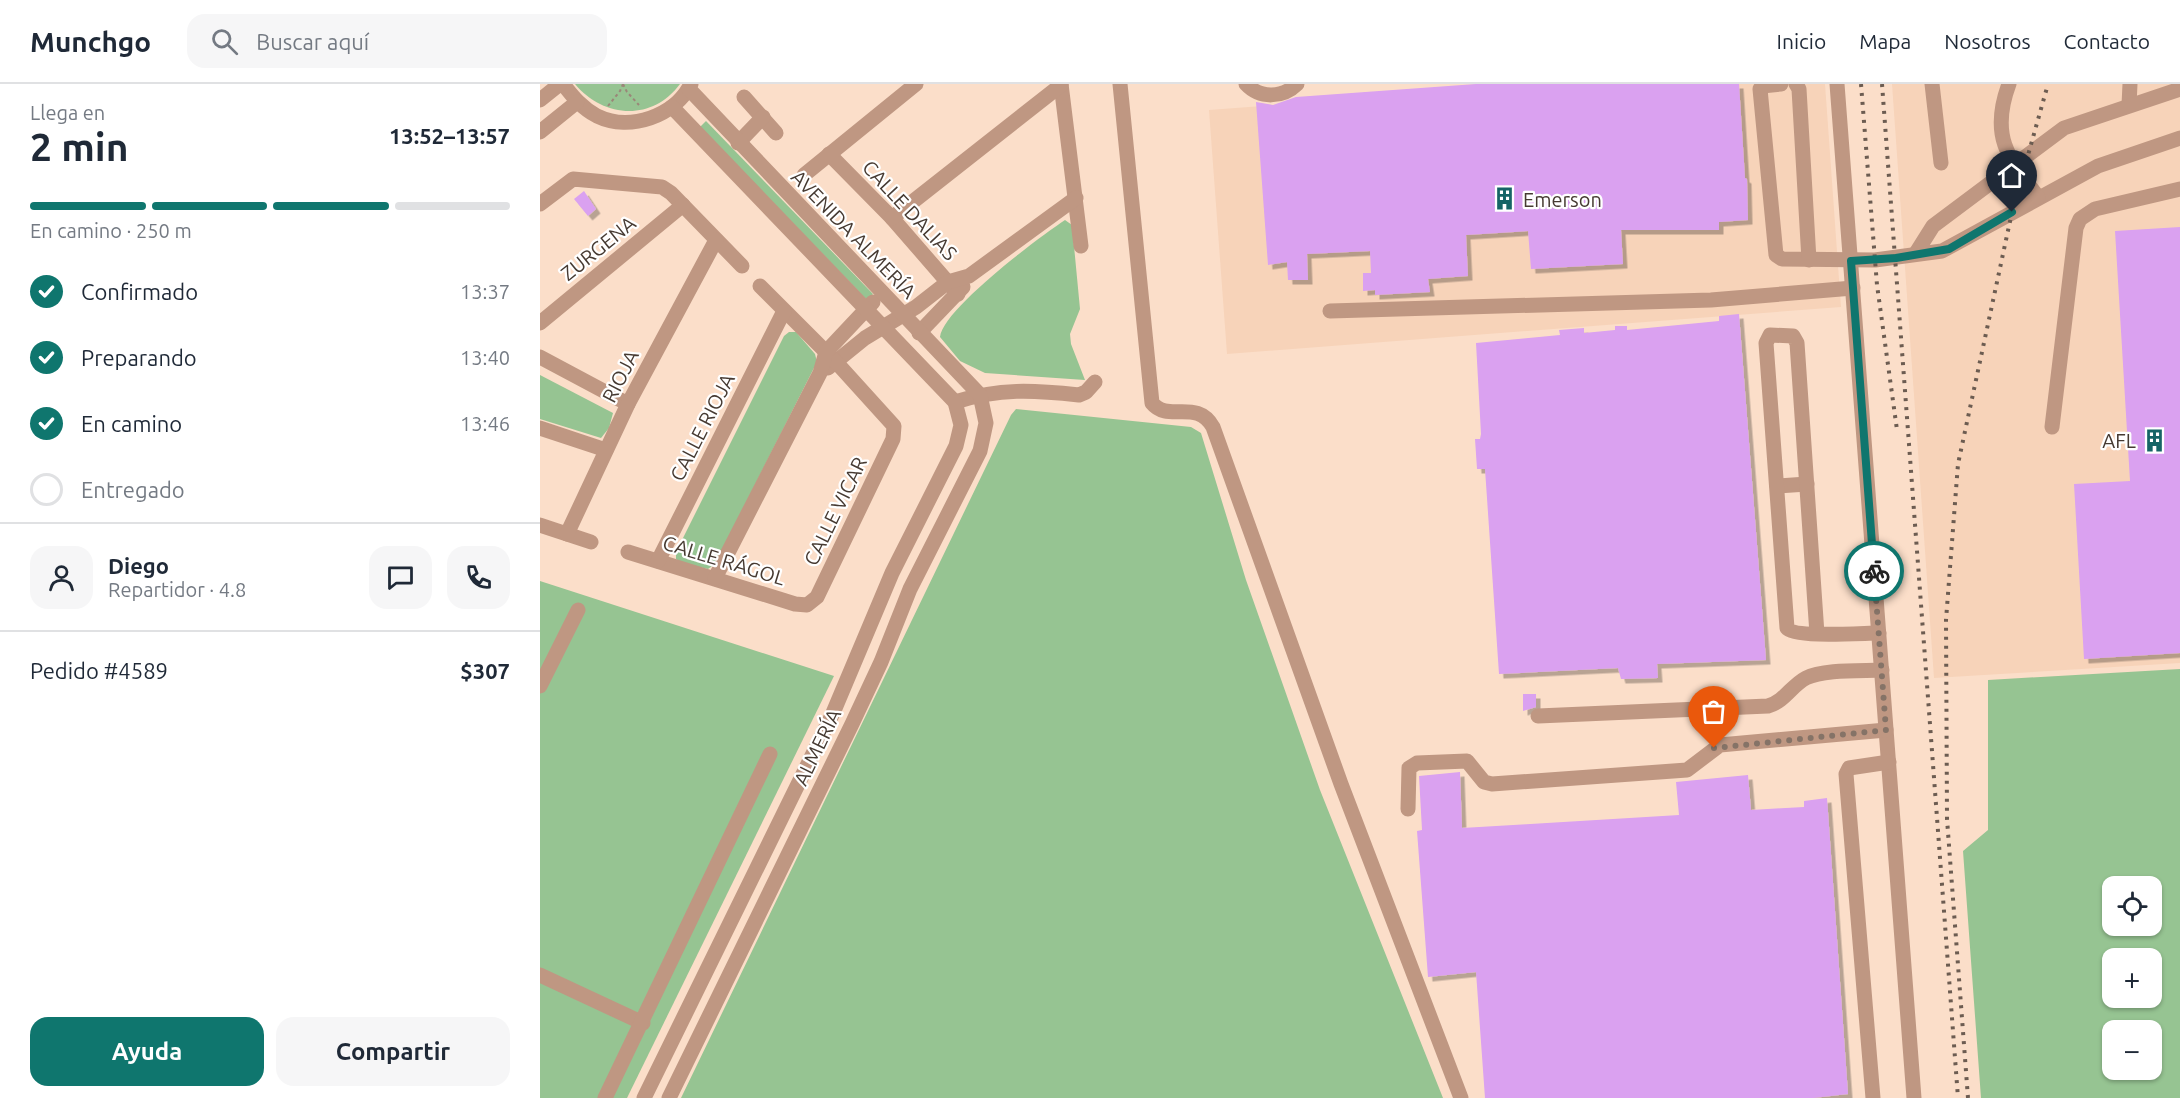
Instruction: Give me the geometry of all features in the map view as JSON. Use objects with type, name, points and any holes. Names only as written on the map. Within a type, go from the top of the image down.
[{"type":"street","points":[[540,100],[561,84],[577,102],[598,117],[624,122],[649,119],[672,107],[690,87]]},
{"type":"street","points":[[804,175],[916,84]]},
{"type":"street","points":[[1120,84],[1152,404],[1165,411],[1197,412],[1203,415],[1213,427],[1341,784],[1461,1098]]},
{"type":"street","points":[[1246,84],[1256,92],[1267,94],[1281,94],[1297,84]]},
{"type":"street","points":[[1781,84],[1762,86],[1760,89],[1776,255],[1782,259],[1851,261],[1896,258],[1949,249],[2038,197],[2098,166],[2141,149],[2180,138]]},
{"type":"street","points":[[1796,84],[1799,89],[1809,260]]},
{"type":"street","points":[[1837,84],[1914,1098]]},
{"type":"street","points":[[1932,84],[1941,163]]},
{"type":"street","points":[[2009,84],[2000,116],[2005,151],[2038,197]]},
{"type":"street","points":[[2129,105],[2130,84]]},
{"type":"street","points":[[1061,85],[1081,246]]},
{"type":"street","points":[[892,218],[1061,85]]},
{"type":"street","name":"AVENIDA ALMERÍA","points":[[690,87],[738,143],[920,333],[982,402]]},
{"type":"street","points":[[1916,253],[1933,226],[2071,124],[2180,89]]},
{"type":"street","points":[[744,97],[776,133]]},
{"type":"street","points":[[540,132],[577,102]]},
{"type":"street","points":[[672,107],[956,402],[982,402],[1019,389],[1079,395],[1086,392],[1095,382]]},
{"type":"street","points":[[738,143],[763,117]]},
{"type":"street","name":"CALLE DALIAS","points":[[829,154],[892,218],[958,294]]},
{"type":"street","points":[[540,204],[567,182],[581,178],[657,185],[671,193],[742,267]]},
{"type":"street","points":[[2052,427],[2076,228],[2080,219],[2095,209],[2180,189]]},
{"type":"street","points":[[831,357],[857,344],[928,299],[948,282],[969,276],[1076,198]]},
{"type":"street","name":"ZURGENA","points":[[540,323],[683,205]]},
{"type":"street","name":"RIOJA","points":[[567,534],[628,404],[716,240]]},
{"type":"street","points":[[920,333],[958,294],[969,276]]},
{"type":"street","points":[[760,286],[831,357]]},
{"type":"street","points":[[1330,311],[1711,300],[1853,288]]},
{"type":"street","points":[[715,578],[820,373],[866,309],[881,294]]},
{"type":"street","name":"CALLE RIOJA","points":[[658,561],[784,312]]},
{"type":"street","points":[[1817,634],[1797,343],[1793,336],[1773,335],[1768,337],[1766,343],[1787,628],[1792,634],[1817,634],[1879,633]]},
{"type":"street","points":[[540,357],[628,404]]},
{"type":"street","name":"CALLE VICAR","points":[[807,605],[817,597],[895,432],[892,421],[831,357]]},
{"type":"street","name":"ALMERÍA","points":[[644,1098],[832,712],[892,573],[956,447],[961,425],[956,402]]},
{"type":"street","name":"ALMERÍA","points":[[669,1098],[852,724],[881,662],[910,589],[980,451],[984,438],[982,402]]},
{"type":"street","points":[[540,428],[606,450]]},
{"type":"street","points":[[1777,486],[1807,484]]},
{"type":"street","points":[[540,525],[591,542]]},
{"type":"street","name":"CALLE RÁGOL","points":[[628,552],[795,604],[807,605]]},
{"type":"street","points":[[540,686],[578,610]]},
{"type":"street","points":[[1538,716],[1768,706],[1785,699],[1797,684],[1814,675],[1882,670]]},
{"type":"street","points":[[832,712],[852,724]]},
{"type":"street","points":[[1408,809],[1409,768],[1417,763],[1467,760],[1484,782],[1492,784],[1686,770],[1720,745],[1886,730]]},
{"type":"street","points":[[605,1098],[643,1023],[770,754]]},
{"type":"street","points":[[1873,1098],[1846,774],[1849,768],[1858,765],[1889,762]]},
{"type":"street","points":[[724,935],[744,946]]},
{"type":"street","points":[[540,975],[643,1023]]},
{"type":"path","points":[[612,108],[606,106],[620,91],[623,84]]},
{"type":"path","points":[[623,84],[633,100],[642,108],[636,109]]},
{"type":"shaded area","points":[[1547,84],[1825,84],[1841,307],[1227,354],[1209,110]]},
{"type":"shaded area","points":[[1892,84],[2180,84],[2180,663],[1934,678]]},
{"type":"green space","points":[[575,84],[680,84],[656,105],[642,110],[628,111],[599,104]]},
{"type":"green space","points":[[706,121],[873,294],[867,300],[700,127]]},
{"type":"green space","points":[[1065,220],[1072,225],[1080,309],[1070,334],[1071,344],[1085,380],[985,373],[960,361],[940,337],[945,325],[974,292],[1034,242]]},
{"type":"green space","points":[[789,332],[796,332],[815,354],[817,362],[715,564],[708,569],[681,563],[676,559],[676,552],[784,336]]},
{"type":"green space","points":[[540,375],[613,413],[609,428],[601,438],[540,419]]},
{"type":"green space","points":[[1016,409],[1191,427],[1201,433],[1246,580],[1320,790],[1443,1098],[681,1098],[1011,415]]},
{"type":"green space","points":[[540,581],[834,676],[627,1098],[540,1098]]},
{"type":"green space","points":[[2180,669],[2180,1098],[1981,1098],[1963,851],[1988,830],[1988,680]]},
{"type":"building","name":"Emerson","points":[[1476,84],[1739,84],[1748,220],[1719,222],[1719,230],[1621,230],[1623,264],[1531,269],[1528,231],[1466,235],[1468,276],[1428,279],[1430,292],[1375,295],[1375,290],[1363,291],[1363,273],[1371,273],[1370,251],[1307,254],[1308,280],[1288,280],[1287,262],[1268,265],[1256,102],[1273,105],[1296,97]]},
{"type":"building","points":[[584,191],[596,209],[588,216],[574,199]]},
{"type":"building","name":"AFL","points":[[2180,227],[2180,653],[2084,659],[2074,484],[2130,481],[2115,231]]},
{"type":"building","points":[[1739,314],[1766,660],[1657,664],[1658,678],[1621,679],[1618,668],[1499,674],[1485,469],[1477,469],[1475,439],[1480,439],[1481,434],[1476,343],[1560,335],[1559,330],[1584,328],[1584,333],[1615,330],[1615,326],[1627,326],[1627,330],[1719,321],[1719,316]]},
{"type":"building","points":[[1523,694],[1536,694],[1536,707],[1523,711]]},
{"type":"building","points":[[1460,772],[1462,828],[1679,815],[1676,782],[1748,775],[1751,810],[1804,807],[1804,801],[1827,798],[1848,1094],[1813,1098],[1485,1098],[1476,972],[1428,977],[1417,831],[1422,830],[1419,776]]},
{"type":"railway","points":[[1861,84],[1877,285],[1897,430]]},
{"type":"railway","points":[[1882,84],[1958,1098]]},
{"type":"railway","points":[[1968,1098],[1947,819],[1946,620],[1958,464],[2012,212],[2048,84]]},
{"type":"way so far","points":[[1714,748],[1720,745],[1886,730],[1874,571]]},
{"type":"place","name":"Emerson","points":[[1505,199]]},
{"type":"place","name":"AFL","points":[[2154,440]]},
{"type":"route","points":[[1874,571],[1851,261],[1896,258],[1949,249],[2012,212]]}]
